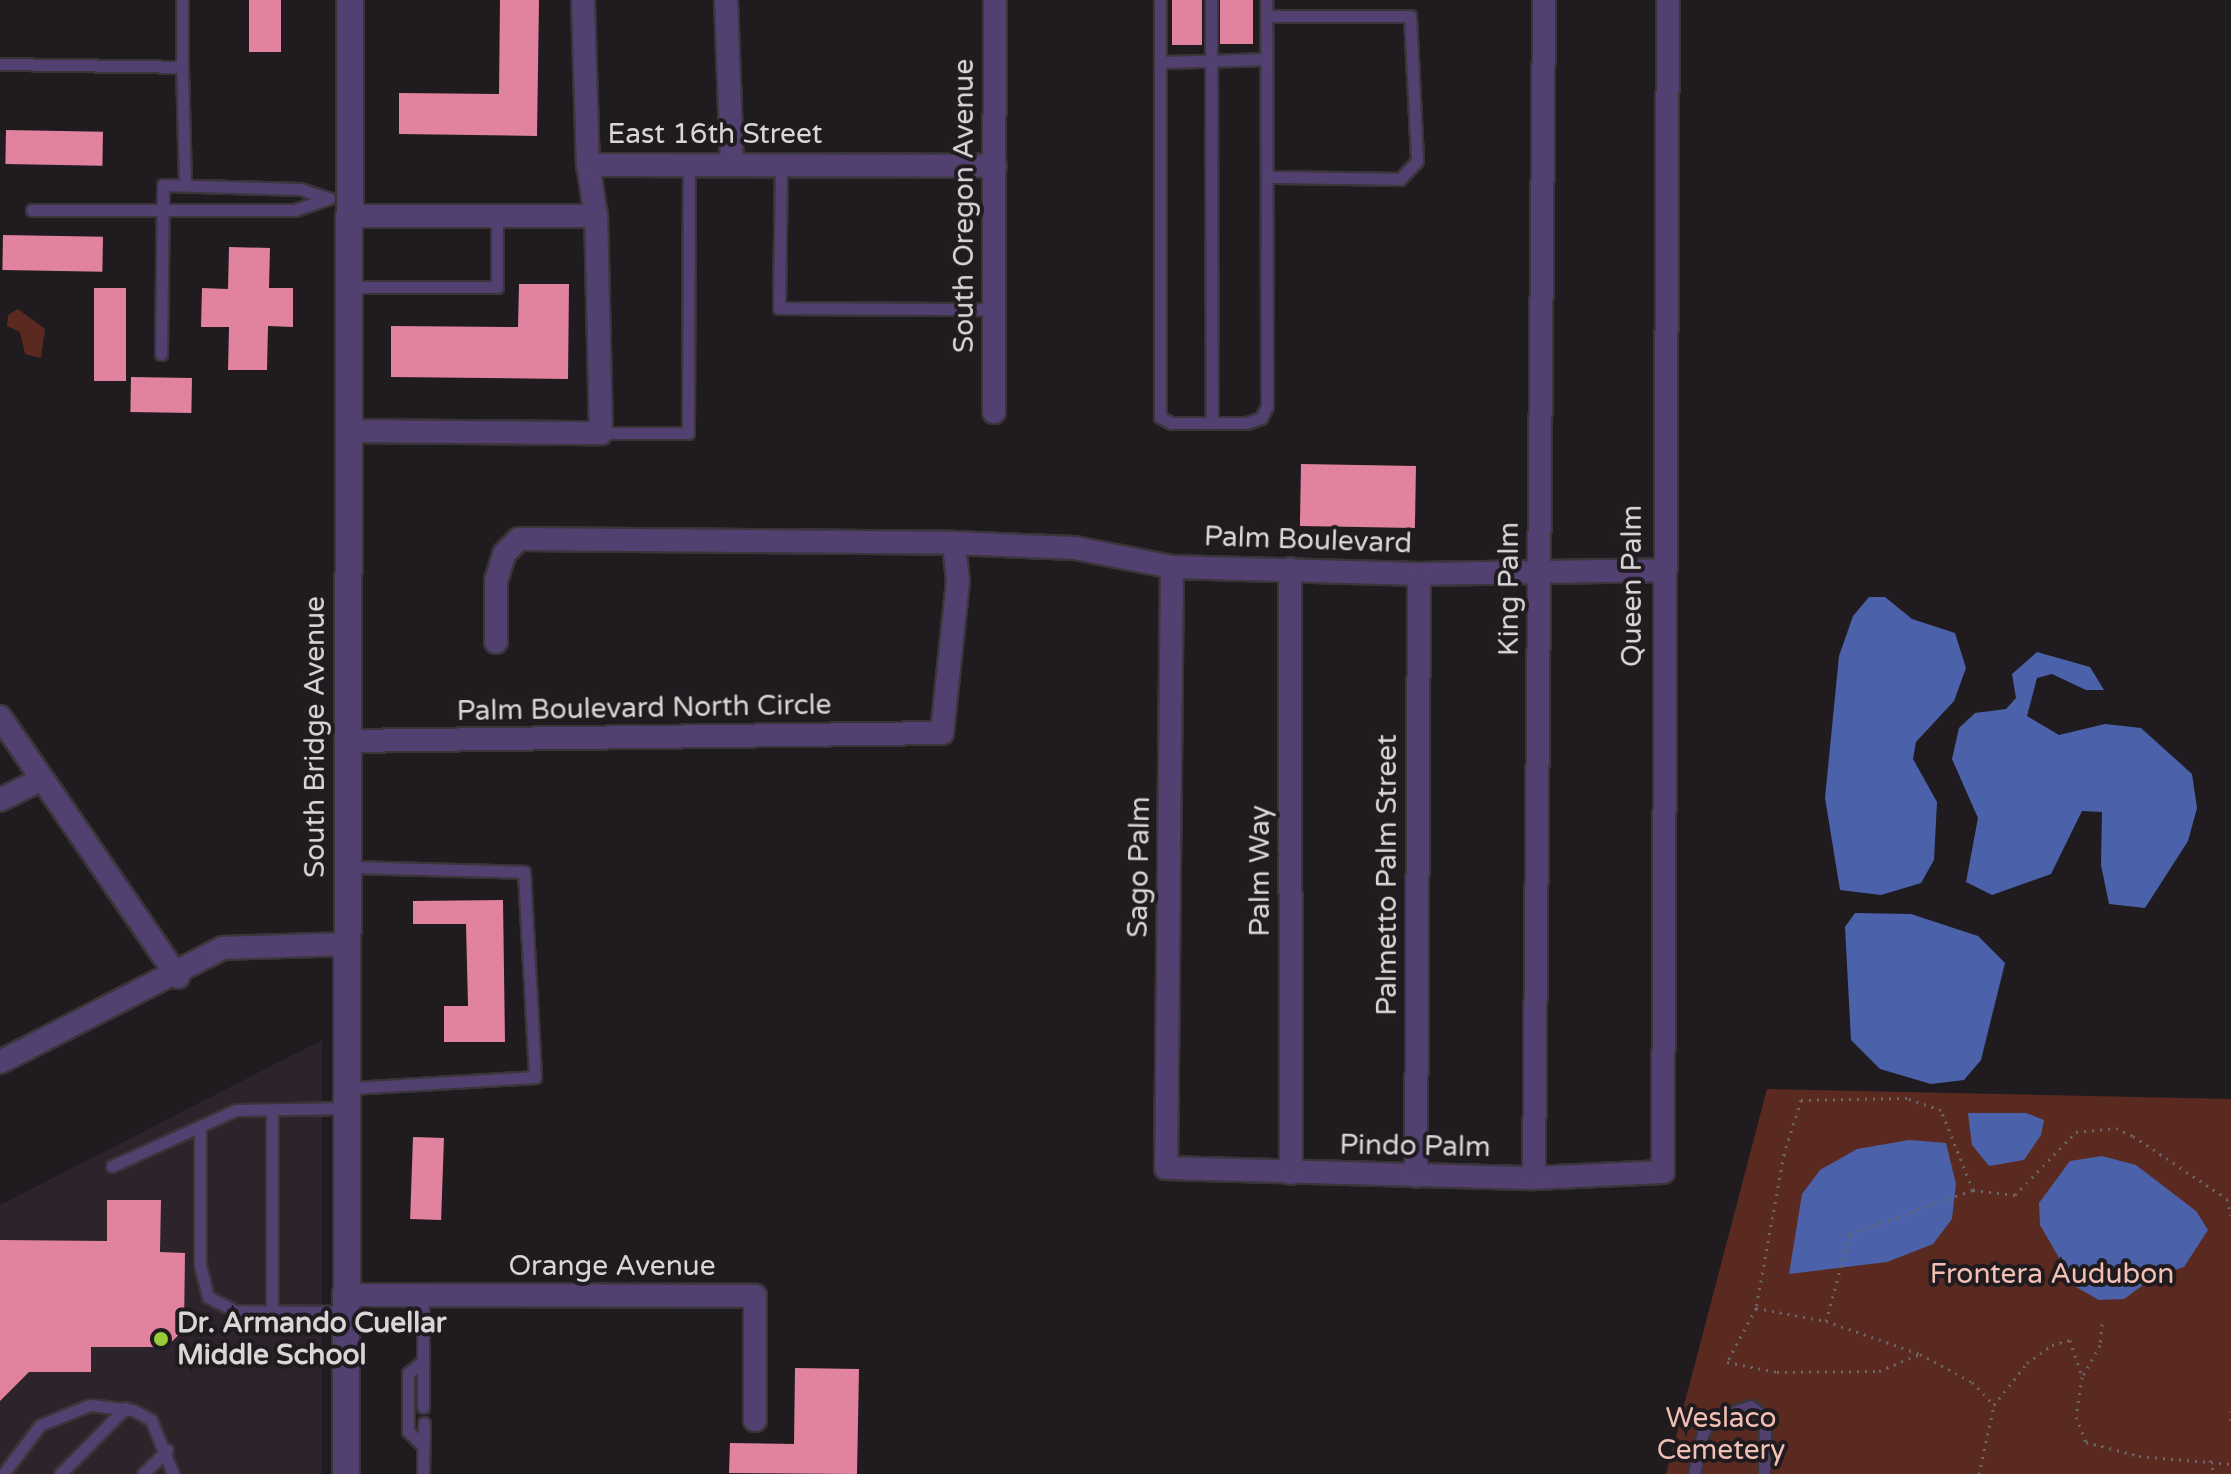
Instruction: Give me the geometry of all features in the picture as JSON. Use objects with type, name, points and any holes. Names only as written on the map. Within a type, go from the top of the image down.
[{"type":"street","name":"South Bridge Avenue","points":[[346,1474],[347,431],[352,287],[343,204],[350,0]]},
{"type":"street","points":[[583,0],[588,165]]},
{"type":"street","points":[[726,0],[732,165]]},
{"type":"street","name":"South Oregon Avenue","points":[[994,412],[995,0]]},
{"type":"street","name":"King Palm","points":[[1534,1178],[1544,0]]},
{"type":"street","name":"Queen Palm","points":[[1663,1172],[1661,570],[1668,0]]},
{"type":"street","name":"East 16th Street","points":[[601,433],[596,216],[588,165],[995,166]]},
{"type":"street","points":[[343,204],[497,218],[596,216]]},
{"type":"street","points":[[347,431],[601,433]]},
{"type":"street","points":[[496,642],[496,581],[504,554],[519,539],[954,543]]},
{"type":"street","name":"Palm Boulevard","points":[[954,543],[1075,548],[1172,567],[1419,574],[1661,570]]},
{"type":"street","name":"Palm Boulevard North Circle","points":[[347,741],[942,733],[958,582],[954,543]]},
{"type":"street","name":"Sago Palm","points":[[1166,1168],[1172,567]]},
{"type":"street","name":"Palm Way","points":[[1290,569],[1291,1173]]},
{"type":"street","name":"Palmetto Palm Street","points":[[1416,1176],[1419,574]]},
{"type":"street","points":[[0,717],[178,977]]},
{"type":"street","points":[[0,800],[42,779]]},
{"type":"street","points":[[0,1062],[178,977],[223,948],[347,944]]},
{"type":"street","name":"Pindo Palm","points":[[1166,1168],[1534,1178],[1663,1172]]},
{"type":"street","name":"Orange Avenue","points":[[345,1304],[423,1296],[755,1296],[755,1420]]},
{"type":"lane","points":[[182,0],[185,184]]},
{"type":"lane","points":[[1160,0],[1160,417],[1212,423],[1261,418],[1267,406],[1266,0]]},
{"type":"lane","points":[[1211,0],[1212,423]]},
{"type":"lane","points":[[1266,16],[1410,16],[1417,161],[1400,179],[1267,177]]},
{"type":"lane","points":[[1160,62],[1266,59]]},
{"type":"lane","points":[[0,64],[182,67]]},
{"type":"lane","points":[[781,164],[779,308],[993,309]]},
{"type":"lane","points":[[601,433],[688,433],[689,165]]},
{"type":"lane","points":[[161,354],[163,185],[300,189],[343,204]]},
{"type":"lane","points":[[32,210],[295,210],[343,204]]},
{"type":"lane","points":[[352,287],[497,287],[497,218]]},
{"type":"lane","points":[[112,1166],[236,1110],[272,1109],[535,1077],[524,872],[348,867]]},
{"type":"lane","points":[[272,1109],[272,1311]]},
{"type":"lane","points":[[200,1127],[202,1282],[208,1297],[225,1309],[272,1311],[345,1304]]},
{"type":"lane","points":[[423,1296],[423,1407]]},
{"type":"lane","points":[[423,1361],[408,1373],[408,1431],[423,1446]]},
{"type":"lane","points":[[3,1474],[40,1425],[90,1405],[125,1408],[151,1420],[167,1450],[173,1474]]},
{"type":"lane","points":[[1694,1474],[1703,1432],[1735,1406],[1758,1409],[1765,1417],[1764,1474]]},
{"type":"lane","points":[[60,1474],[125,1408]]},
{"type":"lane","points":[[423,1474],[424,1423]]},
{"type":"lane","points":[[143,1474],[167,1450]]},
{"type":"path","points":[[1920,1354],[1879,1371],[1777,1372],[1727,1362],[1756,1308],[1784,1154],[1801,1100],[1907,1098],[1941,1110],[1973,1190]]},
{"type":"path","points":[[1826,1321],[1850,1234],[1960,1198],[1973,1190],[2015,1195],[2076,1132],[2116,1128],[2227,1199],[2231,1216]]},
{"type":"path","points":[[1756,1308],[1826,1321],[1920,1354],[1972,1382],[1994,1405]]},
{"type":"path","points":[[2102,1324],[2100,1345],[2082,1377],[2076,1417],[2086,1442],[2139,1456],[2231,1464]]},
{"type":"path","points":[[1979,1474],[1994,1405],[2027,1363],[2052,1345],[2070,1340],[2082,1377]]},
{"type":"path","points":[[2231,1411],[2231,1421]]},
{"type":"path","points":[[2210,1460],[2214,1474]]},
{"type":"shaded area","name":"Dr. Armando Cuellar Middle School","points":[[322,1040],[322,1474],[0,1474],[0,1205]]},
{"type":"green space","points":[[18,309],[45,329],[41,358],[25,354],[20,332],[7,326],[8,315]]},
{"type":"green space","name":"Frontera Audubon","points":[[1767,1089],[2231,1099],[2231,1474],[1666,1474]]},
{"type":"water","points":[[1869,597],[1885,597],[1912,619],[1955,633],[1966,668],[1954,701],[1916,742],[1913,759],[1937,802],[1934,860],[1921,883],[1881,895],[1840,890],[1825,798],[1839,656],[1853,616]]},
{"type":"water","points":[[2037,652],[2090,667],[2104,690],[2086,690],[2052,674],[2037,678],[2027,716],[2059,735],[2105,724],[2141,728],[2192,774],[2197,808],[2188,841],[2145,908],[2109,904],[2101,865],[2102,812],[2082,811],[2051,874],[1992,895],[1966,882],[1978,818],[1952,759],[1959,728],[1975,713],[2006,709],[2016,698],[2012,674]]},
{"type":"water","points":[[1855,913],[1911,914],[1978,936],[2005,963],[1981,1060],[1964,1080],[1931,1084],[1880,1069],[1851,1040],[1845,927]]},
{"type":"water","points":[[1968,1113],[2026,1113],[2044,1120],[2041,1135],[2024,1160],[1989,1166],[1972,1145]]},
{"type":"water","points":[[1909,1140],[1946,1143],[1956,1184],[1952,1219],[1933,1244],[1887,1262],[1789,1274],[1802,1194],[1820,1170],[1857,1149]]},
{"type":"water","points":[[2102,1156],[2136,1165],[2196,1211],[2208,1230],[2184,1267],[2154,1277],[2124,1299],[2099,1300],[2076,1287],[2040,1225],[2039,1203],[2070,1161]]},
{"type":"building","points":[[249,0],[281,0],[281,52],[249,52]]},
{"type":"building","points":[[500,0],[539,0],[537,136],[399,134],[399,93],[499,94]]},
{"type":"building","points":[[1172,0],[1202,0],[1202,45],[1172,45]]},
{"type":"building","points":[[1220,0],[1253,0],[1253,44],[1220,44]]},
{"type":"building","points":[[6,130],[103,132],[102,166],[5,164]]},
{"type":"building","points":[[3,235],[103,237],[102,272],[2,270]]},
{"type":"building","points":[[229,247],[270,248],[269,288],[293,288],[293,327],[268,326],[267,370],[228,370],[229,327],[201,327],[202,288],[228,289]]},
{"type":"building","points":[[519,284],[569,284],[568,379],[391,377],[391,326],[518,327]]},
{"type":"building","points":[[94,288],[126,288],[126,381],[94,381]]},
{"type":"building","points":[[131,377],[192,378],[191,413],[130,412]]},
{"type":"building","points":[[1301,464],[1416,466],[1415,528],[1300,526]]},
{"type":"building","points":[[503,900],[505,1042],[444,1042],[444,1006],[468,1006],[466,924],[413,924],[413,901]]},
{"type":"building","points":[[413,1137],[444,1138],[441,1220],[410,1219]]},
{"type":"building","name":"Dr. Armando Cuellar Middle School","points":[[107,1200],[161,1200],[160,1252],[185,1253],[184,1330],[166,1347],[91,1347],[91,1372],[29,1372],[0,1401],[0,1240],[107,1241]]},
{"type":"building","points":[[795,1368],[859,1369],[857,1474],[729,1473],[730,1443],[794,1444]]},
{"type":"place","name":"Dr. Armando Cuellar Middle School","points":[[161,1339]]},
{"type":"park label","name":"Weslaco Cemetery","points":[[1721,1434]]}]
